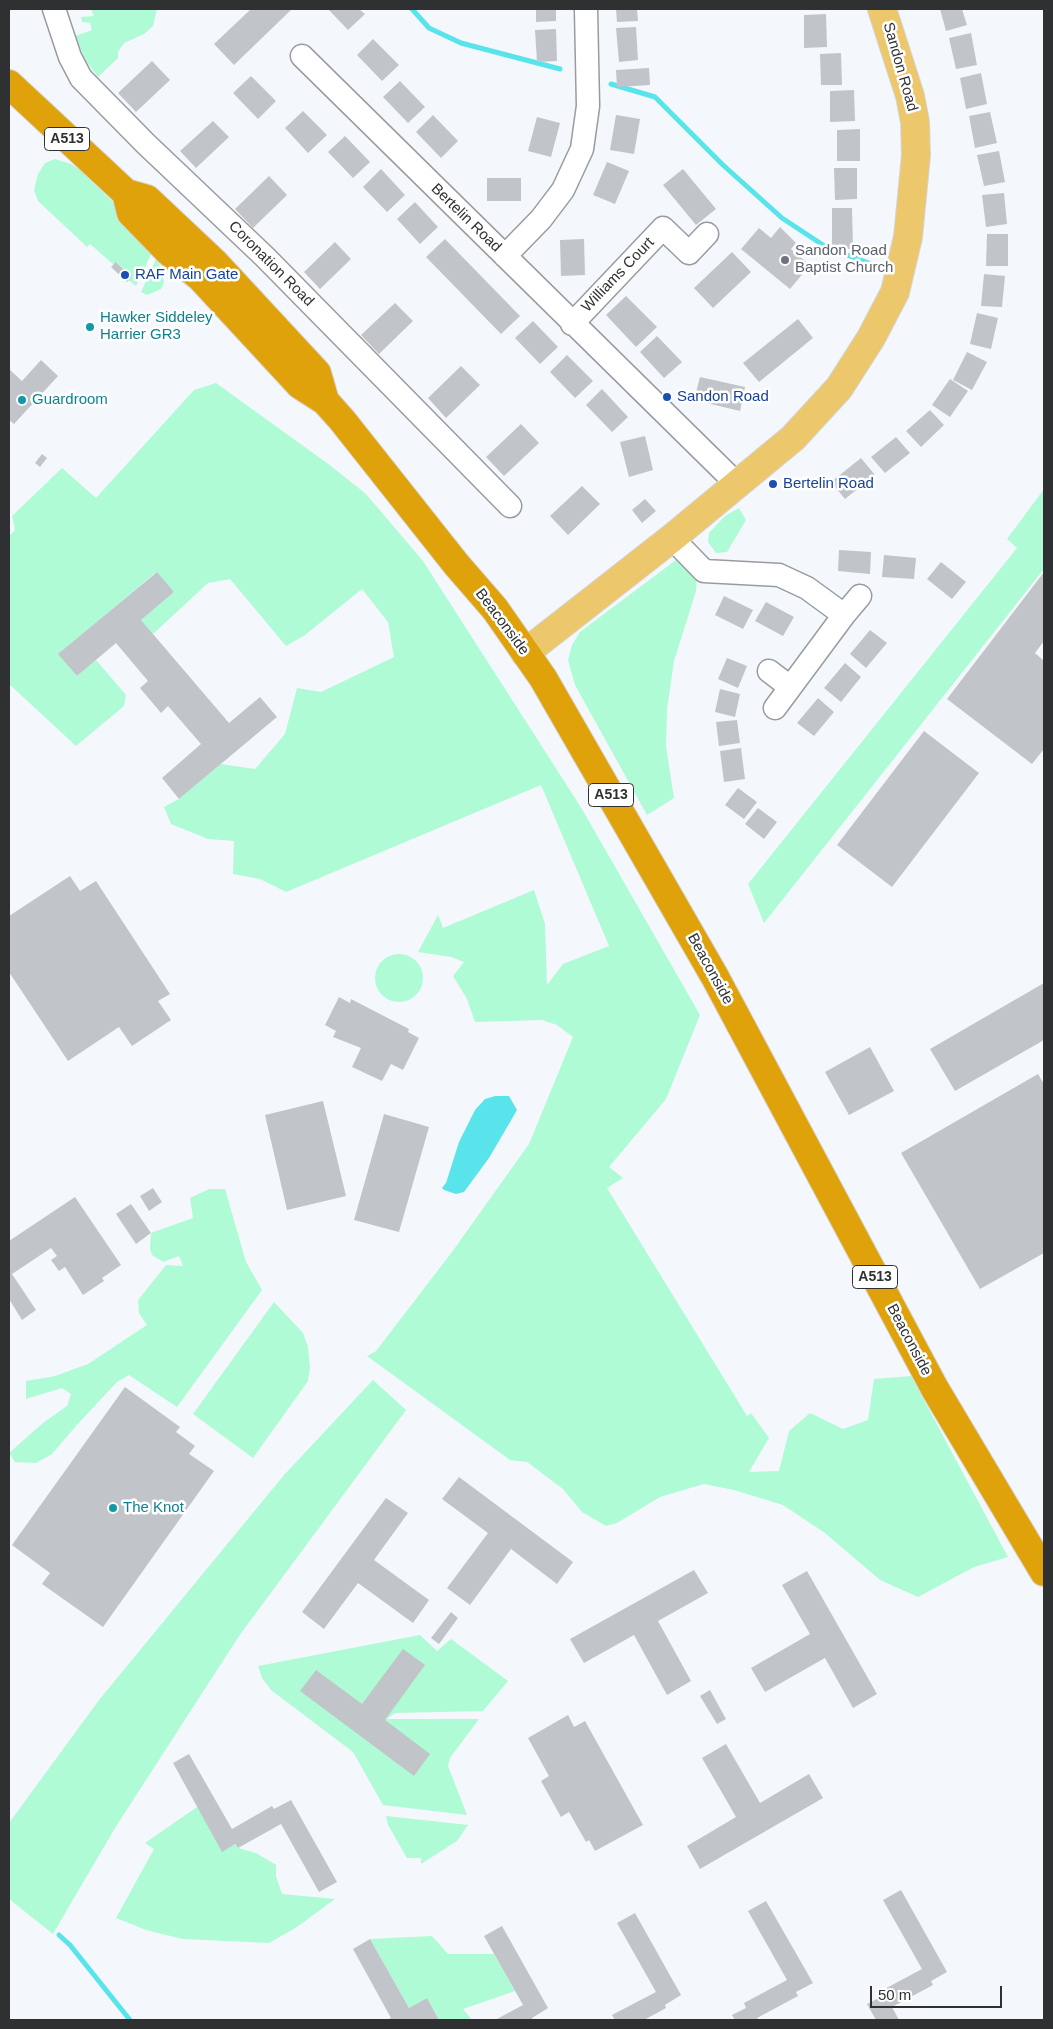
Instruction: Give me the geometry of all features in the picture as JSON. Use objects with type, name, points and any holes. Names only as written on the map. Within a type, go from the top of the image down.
[{"type":"highway","name":"Beaconside","points":[[9,84],[126,193],[147,199],[215,263],[317,374],[325,400],[495,609],[566,716],[694,939],[935,1389],[1044,1572]]},
{"type":"main road","name":"Sandon Road","points":[[525,653],[672,538],[793,438],[839,388],[872,338],[895,292],[909,229],[916,155],[915,122],[904,72],[882,9]]},
{"type":"street","name":"Coronation Road","points":[[54,9],[70,57],[81,78],[146,144],[266,257],[510,506]]},
{"type":"street","points":[[505,256],[541,219],[563,190],[582,149],[588,106],[586,9]]},
{"type":"street","name":"Bertelin Road","points":[[302,56],[572,324],[738,485]]},
{"type":"street","name":"Williams Court","points":[[572,324],[663,228],[689,253],[706,234]]},
{"type":"street","points":[[672,538],[704,571],[779,575],[807,588],[844,615]]},
{"type":"street","points":[[775,708],[860,596]]},
{"type":"street","points":[[769,671],[790,687]]},
{"type":"green space","points":[[91,9],[157,9],[153,26],[144,34],[124,43],[118,52],[118,58],[98,77],[86,61],[75,36],[92,30],[90,23],[82,22],[81,17],[94,16]]},
{"type":"green space","points":[[55,159],[71,164],[80,170],[120,209],[154,248],[136,286],[128,280],[132,277],[117,262],[114,265],[90,244],[87,247],[38,201],[34,190],[38,174],[45,163]]},
{"type":"green space","points":[[156,259],[162,269],[164,283],[161,289],[147,295],[141,292]]},
{"type":"green space","points":[[216,383],[331,466],[366,494],[423,561],[582,809],[700,1015],[666,1099],[609,1167],[623,1178],[607,1188],[747,1416],[751,1413],[769,1438],[749,1472],[779,1471],[789,1431],[810,1413],[843,1429],[868,1420],[874,1379],[911,1376],[1008,1557],[974,1567],[918,1597],[880,1580],[825,1533],[783,1505],[734,1490],[704,1484],[660,1497],[617,1523],[606,1526],[582,1512],[563,1489],[527,1462],[510,1460],[367,1356],[376,1351],[452,1252],[529,1144],[573,1037],[557,1025],[542,1020],[475,1022],[467,999],[453,976],[464,962],[451,957],[418,952],[438,915],[443,928],[534,890],[545,924],[547,985],[563,964],[609,946],[541,785],[286,892],[260,879],[233,874],[234,841],[208,839],[171,824],[164,807],[179,799],[221,764],[255,769],[285,734],[297,688],[321,692],[394,657],[388,622],[362,589],[305,635],[286,646],[230,579],[208,583],[153,634],[141,620],[174,592],[156,572],[59,654],[77,676],[96,660],[126,695],[124,706],[76,746],[9,684],[9,536],[15,530],[12,516],[62,468],[96,498],[194,390]]},
{"type":"green space","points":[[1044,489],[1044,569],[764,923],[748,884],[1017,548],[1007,539]]},
{"type":"green space","points":[[739,508],[746,520],[727,552],[716,553],[708,542],[709,533],[725,516]]},
{"type":"green space","points":[[676,560],[681,560],[697,574],[696,591],[674,661],[667,709],[666,746],[674,798],[647,815],[575,685],[568,660],[572,645],[580,632]]},
{"type":"green space","points":[[394,954],[404,954],[413,958],[419,964],[422,969],[422,987],[413,998],[404,1002],[394,1002],[385,998],[379,992],[375,983],[375,973],[379,964],[385,958]]},
{"type":"green space","points":[[209,1189],[225,1189],[246,1262],[262,1290],[177,1407],[129,1375],[117,1382],[52,1454],[36,1463],[15,1462],[9,1453],[43,1423],[67,1406],[71,1394],[62,1388],[26,1399],[26,1381],[55,1376],[88,1364],[147,1325],[139,1313],[138,1300],[166,1265],[183,1266],[179,1256],[163,1262],[152,1255],[150,1249],[151,1233],[193,1218],[190,1198]]},
{"type":"green space","points":[[274,1302],[303,1333],[308,1347],[310,1368],[308,1381],[253,1458],[193,1414]]},
{"type":"green space","points":[[373,1380],[406,1410],[239,1636],[115,1828],[53,1934],[9,1899],[9,1823],[99,1700],[284,1475]]},
{"type":"green space","points":[[420,1635],[437,1651],[451,1639],[508,1681],[483,1711],[395,1713],[386,1719],[479,1719],[450,1758],[448,1766],[467,1815],[383,1805],[353,1752],[271,1690],[262,1678],[258,1666]]},
{"type":"green space","points":[[197,1807],[238,1848],[256,1853],[276,1865],[276,1876],[282,1894],[335,1899],[297,1927],[269,1943],[183,1939],[146,1930],[116,1918],[154,1849],[145,1843]]},
{"type":"green space","points":[[386,1816],[468,1825],[457,1841],[421,1864],[421,1858],[407,1858],[388,1825]]},
{"type":"green space","points":[[432,1936],[448,1954],[494,1954],[515,1991],[463,2009],[472,2020],[439,2020],[427,1998],[409,2008],[370,1939]]},
{"type":"water","points":[[495,1096],[509,1096],[517,1110],[489,1158],[464,1192],[456,1194],[444,1190],[442,1188],[446,1183],[459,1142],[475,1110],[485,1099]]},
{"type":"building","points":[[251,9],[292,9],[234,65],[214,44]]},
{"type":"building","points":[[328,9],[359,9],[365,14],[348,30]]},
{"type":"building","points":[[536,9],[556,9],[556,21],[536,22]]},
{"type":"building","points":[[616,9],[637,9],[638,21],[617,22]]},
{"type":"building","points":[[940,9],[962,9],[967,25],[946,31]]},
{"type":"building","points":[[826,14],[827,47],[804,48],[804,15]]},
{"type":"building","points":[[636,27],[638,60],[619,62],[616,28]]},
{"type":"building","points":[[556,29],[557,61],[537,62],[535,30]]},
{"type":"building","points":[[971,33],[977,65],[956,69],[949,38]]},
{"type":"building","points":[[373,39],[399,65],[382,81],[357,55]]},
{"type":"building","points":[[841,53],[842,85],[821,85],[820,54]]},
{"type":"building","points":[[152,61],[170,80],[136,112],[118,93]]},
{"type":"building","points":[[649,68],[650,85],[617,87],[616,70]]},
{"type":"building","points":[[981,73],[987,104],[966,109],[960,78]]},
{"type":"building","points":[[251,76],[276,101],[258,119],[233,93]]},
{"type":"building","points":[[400,81],[425,107],[408,123],[383,97]]},
{"type":"building","points":[[854,90],[855,121],[830,122],[830,91]]},
{"type":"building","points":[[303,111],[327,135],[308,153],[285,128]]},
{"type":"building","points":[[990,112],[997,143],[975,148],[969,116]]},
{"type":"building","points":[[433,115],[458,141],[441,158],[416,132]]},
{"type":"building","points":[[616,115],[640,119],[634,154],[610,150]]},
{"type":"building","points":[[537,117],[560,123],[551,157],[528,151]]},
{"type":"building","points":[[213,121],[229,137],[196,168],[180,151]]},
{"type":"building","points":[[860,129],[860,161],[837,161],[837,130]]},
{"type":"building","points":[[345,136],[370,162],[353,178],[328,152]]},
{"type":"building","points":[[999,151],[1005,182],[984,186],[977,155]]},
{"type":"building","points":[[607,162],[629,171],[615,204],[593,195]]},
{"type":"building","points":[[834,168],[857,168],[857,199],[835,200]]},
{"type":"building","points":[[381,169],[405,195],[387,212],[363,187]]},
{"type":"building","points":[[683,169],[716,209],[696,225],[663,185]]},
{"type":"building","points":[[269,176],[287,195],[253,228],[235,209]]},
{"type":"building","points":[[487,178],[521,178],[521,201],[487,201]]},
{"type":"building","points":[[1004,193],[1007,224],[986,227],[982,195]]},
{"type":"building","points":[[415,202],[438,227],[420,244],[397,219]]},
{"type":"building","points":[[832,208],[852,208],[853,249],[832,249]]},
{"type":"building","points":[[780,227],[796,243],[791,249],[810,265],[790,289],[741,249],[759,228],[771,238]]},
{"type":"building","points":[[987,234],[1008,234],[1008,266],[986,266]]},
{"type":"building","points":[[445,239],[520,316],[501,334],[426,257]]},
{"type":"building","points":[[584,239],[585,275],[561,276],[560,240]]},
{"type":"building","points":[[335,242],[351,259],[320,289],[304,272]]},
{"type":"building","points":[[732,252],[751,272],[713,308],[694,288]]},
{"type":"building","points":[[116,262],[132,277],[127,282],[111,267]]},
{"type":"building","points":[[984,274],[1005,276],[1002,307],[981,306]]},
{"type":"building","points":[[626,296],[657,327],[636,347],[606,315]]},
{"type":"building","points":[[395,303],[413,321],[379,354],[361,335]]},
{"type":"building","points":[[977,313],[998,318],[991,349],[970,344]]},
{"type":"building","points":[[798,319],[813,338],[759,382],[743,363]]},
{"type":"building","points":[[533,321],[558,347],[540,364],[515,338]]},
{"type":"building","points":[[657,336],[682,362],[664,378],[640,352]]},
{"type":"building","points":[[967,352],[987,362],[972,390],[953,380]]},
{"type":"building","points":[[567,355],[593,381],[575,398],[550,372]]},
{"type":"building","name":"Guardroom","points":[[41,360],[58,376],[14,424],[9,420],[9,371],[22,381]]},
{"type":"building","points":[[461,366],[480,385],[446,418],[428,398]]},
{"type":"building","points":[[700,377],[745,387],[740,411],[694,400]]},
{"type":"building","points":[[950,379],[968,391],[950,417],[932,405]]},
{"type":"building","points":[[602,389],[628,417],[612,432],[586,405]]},
{"type":"building","points":[[930,410],[944,425],[921,447],[906,431]]},
{"type":"building","points":[[521,424],[539,443],[504,476],[486,457]]},
{"type":"building","points":[[645,436],[653,470],[629,477],[620,442]]},
{"type":"building","points":[[896,437],[910,453],[885,473],[871,457]]},
{"type":"building","points":[[42,454],[47,458],[40,467],[35,463]]},
{"type":"building","points":[[861,458],[875,475],[845,499],[831,482]]},
{"type":"building","points":[[582,486],[600,504],[568,535],[550,516]]},
{"type":"building","points":[[645,499],[656,511],[642,523],[632,510]]},
{"type":"building","points":[[839,550],[871,552],[870,574],[838,571]]},
{"type":"building","points":[[884,555],[916,558],[914,579],[882,577]]},
{"type":"building","points":[[941,562],[966,582],[952,599],[927,579]]},
{"type":"building","points":[[157,572],[174,592],[141,620],[229,723],[260,697],[277,717],[179,799],[162,778],[201,744],[168,706],[161,713],[140,688],[148,681],[116,643],[77,676],[58,654]]},
{"type":"building","points":[[1044,572],[1044,641],[1035,653],[1044,661],[1044,749],[1032,764],[947,699]]},
{"type":"building","points":[[724,596],[753,610],[743,629],[715,615]]},
{"type":"building","points":[[766,602],[794,617],[783,636],[755,621]]},
{"type":"building","points":[[870,630],[887,643],[866,668],[850,654]]},
{"type":"building","points":[[727,658],[747,666],[738,688],[718,679]]},
{"type":"building","points":[[845,663],[861,677],[841,702],[824,688]]},
{"type":"building","points":[[720,689],[740,694],[735,717],[715,712]]},
{"type":"building","points":[[818,698],[834,712],[814,736],[797,723]]},
{"type":"building","points":[[737,720],[740,743],[719,746],[716,722]]},
{"type":"building","points":[[924,731],[979,773],[892,887],[837,845]]},
{"type":"building","points":[[741,748],[745,779],[724,782],[720,751]]},
{"type":"building","points":[[738,788],[757,802],[744,819],[725,805]]},
{"type":"building","points":[[758,808],[777,822],[764,839],[745,824]]},
{"type":"building","points":[[70,876],[80,891],[96,881],[170,994],[158,1001],[171,1020],[132,1046],[119,1027],[68,1061],[9,972],[9,916]]},
{"type":"building","points":[[1044,983],[1044,1040],[955,1091],[930,1049]]},
{"type":"building","points":[[339,997],[350,1003],[351,999],[409,1029],[408,1032],[419,1038],[403,1070],[391,1064],[382,1081],[352,1067],[361,1048],[333,1037],[336,1031],[325,1025]]},
{"type":"building","points":[[870,1047],[894,1091],[849,1115],[825,1072]]},
{"type":"building","points":[[1038,1074],[1044,1084],[1044,1253],[980,1289],[901,1153]]},
{"type":"building","points":[[323,1101],[346,1196],[287,1210],[265,1115]]},
{"type":"building","points":[[384,1114],[429,1127],[399,1232],[354,1220]]},
{"type":"building","points":[[153,1188],[162,1202],[149,1211],[140,1196]]},
{"type":"building","points":[[75,1197],[121,1265],[102,1278],[104,1281],[83,1295],[65,1267],[59,1271],[51,1260],[57,1256],[51,1248],[12,1274],[36,1310],[22,1320],[9,1299],[9,1241]]},
{"type":"building","points":[[131,1204],[151,1233],[136,1244],[116,1214]]},
{"type":"building","name":"The Knot","points":[[125,1387],[180,1427],[176,1432],[195,1446],[189,1454],[214,1471],[103,1627],[42,1584],[50,1573],[12,1545]]},
{"type":"building","points":[[459,1477],[573,1562],[557,1584],[511,1549],[470,1605],[447,1588],[488,1533],[442,1499]]},
{"type":"building","points":[[386,1498],[408,1513],[374,1560],[429,1600],[413,1623],[358,1583],[324,1629],[302,1612]]},
{"type":"building","points":[[694,1570],[708,1593],[658,1621],[691,1681],[667,1695],[634,1635],[584,1663],[570,1639]]},
{"type":"building","points":[[807,1571],[877,1694],[853,1708],[825,1658],[765,1692],[751,1668],[810,1634],[782,1585]]},
{"type":"building","points":[[451,1612],[458,1618],[439,1644],[431,1638]]},
{"type":"building","points":[[403,1649],[425,1665],[385,1720],[430,1754],[414,1776],[300,1691],[316,1670],[362,1704]]},
{"type":"building","points":[[710,1690],[726,1719],[717,1724],[700,1696]]},
{"type":"building","points":[[568,1715],[574,1727],[585,1721],[643,1825],[595,1851],[589,1840],[586,1842],[569,1812],[561,1817],[541,1781],[549,1776],[528,1738]]},
{"type":"building","points":[[726,1744],[760,1803],[809,1774],[823,1798],[700,1869],[687,1846],[736,1817],[702,1758]]},
{"type":"building","points":[[189,1754],[232,1829],[272,1806],[274,1809],[291,1800],[337,1882],[319,1892],[281,1824],[238,1848],[235,1844],[222,1852],[173,1763]]},
{"type":"building","points":[[901,1890],[947,1972],[931,1981],[933,1985],[892,2007],[899,2020],[876,2020],[867,2004],[881,1997],[879,1992],[922,1969],[883,1900]]},
{"type":"building","points":[[766,1901],[813,1983],[796,1992],[798,1996],[757,2018],[759,2020],[735,2020],[732,2015],[746,2008],[744,2003],[787,1980],[748,1911]]},
{"type":"building","points":[[635,1913],[681,1995],[665,2005],[666,2008],[644,2020],[615,2020],[612,2015],[656,1992],[617,1923]]},
{"type":"building","points":[[502,1926],[548,2008],[532,2018],[533,2020],[495,2020],[523,2005],[484,1936]]},
{"type":"building","points":[[370,1939],[409,2008],[427,1998],[439,2020],[386,2020],[391,2018],[353,1949]]},
{"type":"waterway","points":[[412,9],[429,28],[461,43],[560,69]]},
{"type":"waterway","points":[[611,84],[655,97],[723,165],[782,218],[826,247],[874,265]]},
{"type":"waterway","points":[[59,1935],[70,1945],[130,2020]]},
{"type":"place","name":"Sandon Road Baptist Church","points":[[785,260]]},
{"type":"place","name":"RAF Main Gate","points":[[125,275]]},
{"type":"place","name":"Hawker Siddeley Harrier GR3","points":[[90,327]]},
{"type":"place","name":"Sandon Road","points":[[667,397]]},
{"type":"place","name":"Guardroom","points":[[22,400]]},
{"type":"place","name":"Bertelin Road","points":[[773,484]]},
{"type":"place","name":"The Knot","points":[[113,1508]]}]
